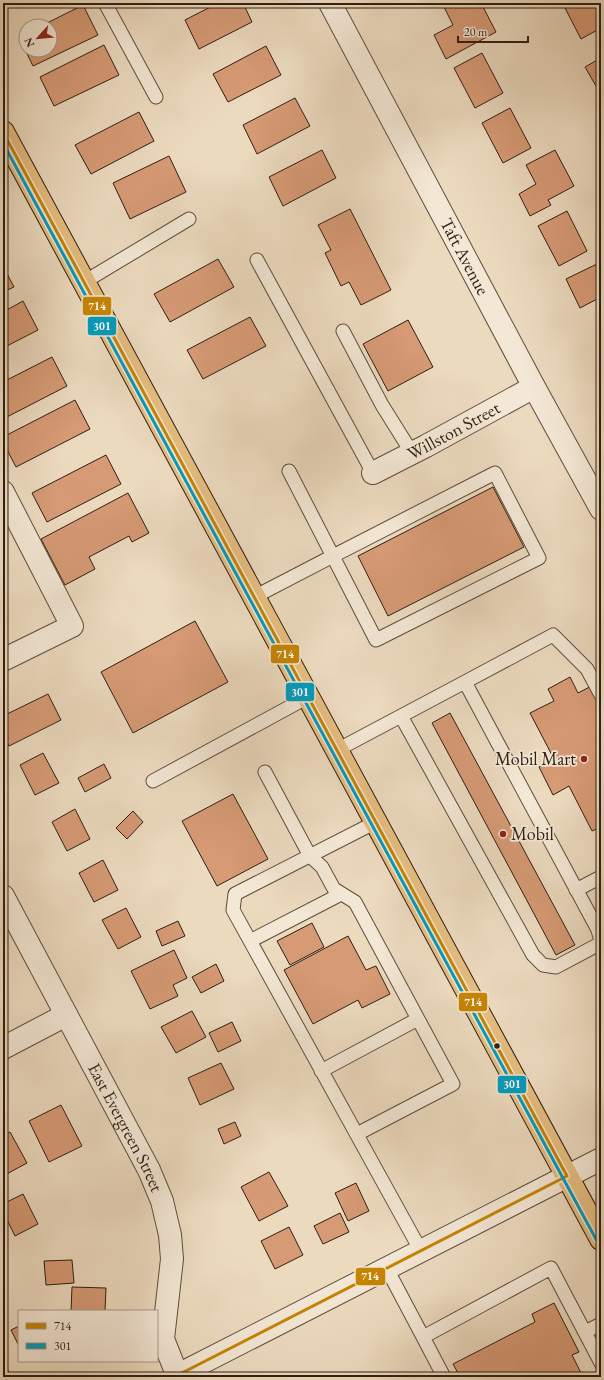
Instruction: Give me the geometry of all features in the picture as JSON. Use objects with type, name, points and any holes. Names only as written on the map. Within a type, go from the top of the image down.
[{"type":"main road","points":[[3,132],[601,1239]]},
{"type":"street","name":"Taft Avenue","points":[[330,3],[601,509]]},
{"type":"street","name":"Willston Street","points":[[373,473],[534,386]]},
{"type":"street","points":[[3,492],[72,626],[3,660]]},
{"type":"street","name":"East Evergreen Street","points":[[3,896],[148,1170],[162,1201],[170,1235],[172,1259],[163,1339],[177,1376]]},
{"type":"street","points":[[3,1048],[66,1015]]},
{"type":"street","points":[[177,1376],[601,1159]]},
{"type":"lane","points":[[105,3],[156,97]]},
{"type":"lane","points":[[84,282],[189,219]]},
{"type":"lane","points":[[257,260],[373,473]]},
{"type":"lane","points":[[343,331],[382,405],[412,453]]},
{"type":"lane","points":[[254,597],[333,556],[495,473],[540,558],[376,640],[333,556],[289,471]]},
{"type":"lane","points":[[337,750],[553,635],[588,669],[601,695]]},
{"type":"lane","points":[[401,716],[533,955],[543,965],[556,967],[601,942],[598,930],[465,682]]},
{"type":"lane","points":[[153,781],[308,697]]},
{"type":"lane","points":[[265,772],[310,856],[322,867],[334,889],[355,902],[453,1084],[357,1134]]},
{"type":"lane","points":[[376,822],[235,894],[233,910],[421,1251]]},
{"type":"lane","points":[[576,890],[601,877]]},
{"type":"lane","points":[[250,941],[341,894]]},
{"type":"lane","points":[[321,1071],[418,1019]]},
{"type":"lane","points":[[423,1337],[551,1268],[601,1363]]},
{"type":"lane","points":[[387,1269],[444,1377]]},
{"type":"lane","points":[[585,1332],[601,1324]]},
{"type":"building","points":[[218,3],[243,3],[252,22],[199,49],[185,20]]},
{"type":"building","points":[[451,3],[481,3],[496,32],[446,59],[434,35],[453,25],[444,7]]},
{"type":"building","points":[[575,3],[601,3],[601,28],[581,39],[565,8]]},
{"type":"building","points":[[83,5],[98,35],[58,54],[57,18]]},
{"type":"building","points":[[104,45],[119,75],[54,106],[40,77]]},
{"type":"building","points":[[266,46],[281,75],[228,102],[213,74]]},
{"type":"building","points":[[482,53],[503,93],[475,108],[454,68]]},
{"type":"building","points":[[29,58],[50,58],[33,66]]},
{"type":"building","points":[[599,59],[601,62],[601,83],[596,86],[585,67]]},
{"type":"building","points":[[295,98],[310,126],[257,154],[243,125]]},
{"type":"building","points":[[510,108],[531,148],[503,163],[482,123]]},
{"type":"building","points":[[139,112],[154,141],[91,174],[75,145]]},
{"type":"building","points":[[322,150],[336,178],[283,206],[269,177]]},
{"type":"building","points":[[555,150],[574,186],[548,200],[551,205],[530,216],[519,194],[536,184],[526,165]]},
{"type":"building","points":[[169,156],[186,192],[130,219],[113,183]]},
{"type":"building","points":[[350,209],[391,290],[361,305],[349,282],[341,286],[325,253],[331,250],[318,225]]},
{"type":"building","points":[[567,211],[587,251],[559,266],[538,226]]},
{"type":"building","points":[[218,259],[234,287],[170,322],[154,294]]},
{"type":"building","points":[[601,262],[601,297],[580,308],[566,279]]},
{"type":"building","points":[[3,266],[14,287],[3,292]]},
{"type":"building","points":[[23,301],[38,330],[3,348],[3,312]]},
{"type":"building","points":[[250,317],[266,346],[203,379],[187,350]]},
{"type":"building","points":[[408,320],[433,367],[388,391],[363,344]]},
{"type":"building","points":[[52,357],[67,386],[3,419],[3,382]]},
{"type":"building","points":[[75,400],[90,429],[16,467],[3,442],[3,437]]},
{"type":"building","points":[[106,455],[121,484],[47,522],[32,493]]},
{"type":"building","points":[[493,487],[524,547],[388,616],[358,556]]},
{"type":"building","points":[[128,493],[149,533],[132,542],[129,536],[89,557],[95,569],[65,585],[41,539]]},
{"type":"building","points":[[195,621],[228,682],[133,733],[101,672]]},
{"type":"building","points":[[570,677],[578,693],[601,681],[601,827],[592,831],[569,786],[553,795],[539,767],[554,759],[530,713],[554,701],[548,689]]},
{"type":"building","points":[[48,694],[61,720],[9,746],[3,733],[3,716]]},
{"type":"building","name":"Mobil","points":[[450,713],[575,945],[556,955],[432,723]]},
{"type":"building","points":[[43,753],[59,783],[35,795],[20,765]]},
{"type":"building","points":[[104,764],[111,778],[85,792],[78,778]]},
{"type":"building","points":[[233,794],[268,859],[217,886],[182,821]]},
{"type":"building","points":[[75,809],[90,839],[67,851],[52,822]]},
{"type":"building","points":[[133,811],[143,822],[127,839],[116,828]]},
{"type":"building","points":[[103,860],[118,890],[94,902],[79,873]]},
{"type":"building","points":[[126,908],[141,937],[118,949],[102,920]]},
{"type":"building","points":[[178,921],[185,936],[162,946],[156,931]]},
{"type":"building","points":[[312,923],[324,947],[290,965],[277,941]]},
{"type":"building","points":[[348,936],[366,970],[376,966],[390,994],[362,1008],[358,1000],[313,1024],[284,970]]},
{"type":"building","points":[[174,950],[187,978],[173,985],[178,996],[150,1009],[131,971]]},
{"type":"building","points":[[216,964],[224,981],[201,993],[192,977]]},
{"type":"building","points":[[192,1011],[206,1037],[176,1053],[161,1027]]},
{"type":"building","points":[[232,1022],[241,1041],[218,1052],[209,1033]]},
{"type":"building","points":[[221,1063],[234,1089],[200,1105],[188,1078]]},
{"type":"building","points":[[61,1105],[82,1146],[49,1162],[29,1121]]},
{"type":"building","points":[[235,1122],[241,1136],[224,1144],[218,1129]]},
{"type":"building","points":[[10,1132],[27,1163],[3,1176],[3,1136]]},
{"type":"building","points":[[269,1172],[288,1206],[259,1221],[241,1187]]},
{"type":"building","points":[[356,1183],[369,1211],[348,1221],[335,1193]]},
{"type":"building","points":[[23,1194],[38,1224],[15,1236],[3,1212],[3,1204]]},
{"type":"building","points":[[340,1213],[349,1232],[323,1244],[314,1226]]},
{"type":"building","points":[[289,1227],[303,1255],[275,1269],[261,1241]]},
{"type":"building","points":[[72,1260],[74,1283],[46,1285],[44,1261]]},
{"type":"building","points":[[72,1287],[106,1288],[105,1310],[71,1310]]},
{"type":"building","points":[[554,1303],[579,1352],[572,1355],[583,1377],[460,1377],[453,1364],[535,1322],[532,1314]]},
{"type":"building","points":[[18,1326],[18,1344],[11,1330]]},
{"type":"building","points":[[3,1362],[10,1374],[5,1377],[3,1377]]},
{"type":"transit line","name":"714","points":[[3,132],[567,1176]]},
{"type":"transit line","name":"301","points":[[3,143],[597,1241]]},
{"type":"transit line","name":"714","points":[[174,1377],[567,1176]]},
{"type":"place","name":"Mobil Mart","points":[[584,759]]},
{"type":"place","name":"Mobil","points":[[503,834]]}]
